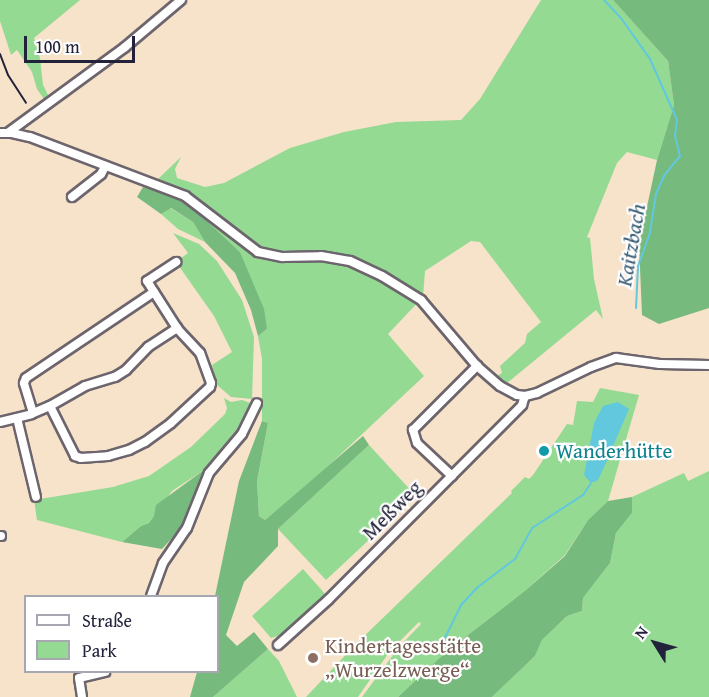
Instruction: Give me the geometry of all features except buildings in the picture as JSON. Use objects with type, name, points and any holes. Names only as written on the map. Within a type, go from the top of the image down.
[{"type":"street","points":[[4,133],[125,47],[180,0]]},
{"type":"street","points":[[4,133],[30,137],[185,196],[258,252],[282,256],[321,256],[350,261],[382,276],[421,300],[477,366],[500,386],[525,396],[616,358],[660,364],[709,365]]},
{"type":"street","points":[[72,197],[100,174],[105,167]]},
{"type":"street","points":[[50,406],[72,452],[81,458],[108,456],[129,450],[145,442],[171,423],[210,387],[212,383],[200,353],[177,328],[147,281],[176,262]]},
{"type":"street","points":[[33,413],[24,383],[26,378],[154,292]]},
{"type":"street","points":[[0,422],[33,413],[85,386],[115,377],[126,370],[148,347],[177,328]]},
{"type":"street","points":[[452,476],[417,443],[413,430],[477,366]]},
{"type":"street","name":"Meßweg","points":[[278,645],[328,600],[452,476],[522,405],[525,396]]},
{"type":"street","points":[[152,595],[163,563],[187,528],[209,473],[242,434],[256,403]]},
{"type":"street","points":[[17,418],[36,497]]},
{"type":"street","points":[[82,697],[79,678],[101,673]]},
{"type":"green space","points":[[0,0],[80,0],[34,38],[40,58],[43,85],[50,99],[46,102],[37,89],[32,72],[17,50],[11,55],[0,21]]},
{"type":"green space","points":[[541,0],[613,0],[668,61],[674,105],[657,160],[627,152],[617,163],[587,237],[590,238],[594,279],[603,319],[596,310],[507,383],[497,376],[502,373],[500,366],[525,343],[527,334],[541,322],[480,242],[471,241],[425,271],[423,297],[388,334],[424,376],[326,468],[265,520],[259,516],[257,481],[268,423],[262,421],[262,359],[258,336],[267,329],[240,252],[194,209],[143,187],[149,176],[158,179],[181,157],[175,169],[177,178],[205,187],[224,183],[290,148],[344,132],[396,122],[461,120],[480,99]]},
{"type":"green space","points":[[613,0],[709,0],[709,308],[659,324],[642,315],[639,244],[657,160],[674,105],[668,61]]},
{"type":"green space","points":[[143,187],[176,198],[194,209],[240,252],[264,309],[267,329],[258,336],[251,310],[235,273],[205,242],[193,222],[171,208],[161,214],[137,197]]},
{"type":"green space","points":[[170,208],[193,222],[205,242],[178,229],[161,214]]},
{"type":"green space","points":[[173,233],[199,244],[217,261],[242,300],[254,337],[252,399],[231,397],[216,384],[212,365],[232,352],[214,316],[176,262],[188,253]]},
{"type":"green space","points":[[600,388],[639,395],[608,501],[588,520],[565,555],[526,590],[446,652],[398,697],[362,697],[399,647],[421,624],[419,622],[390,651],[358,697],[306,697],[356,644],[512,493],[511,491],[525,477],[529,479],[533,475],[567,424],[573,425],[577,401],[593,402]]},
{"type":"green space","points":[[224,398],[231,402],[242,400],[253,404],[242,430],[204,470],[172,491],[149,523],[141,526],[122,542],[37,520],[34,500],[113,487],[149,476],[191,447],[225,414],[227,408]]},
{"type":"green space","points":[[262,421],[268,423],[257,481],[259,516],[265,520],[363,436],[369,445],[278,529],[278,546],[244,582],[226,635],[237,646],[254,632],[268,649],[213,697],[190,697],[197,673],[219,673],[219,595],[215,595],[239,481]]},
{"type":"green space","points":[[369,445],[416,496],[326,580],[278,529]]},
{"type":"green space","points":[[204,470],[206,473],[184,525],[162,549],[122,542],[141,526],[149,523],[154,516],[156,505]]},
{"type":"green space","points":[[709,471],[709,697],[492,697],[535,656],[542,640],[567,616],[582,611],[583,598],[610,563],[616,533],[632,513],[632,497],[684,473],[688,481]]},
{"type":"green space","points":[[632,497],[632,513],[616,533],[610,563],[583,598],[582,611],[567,616],[542,640],[535,656],[492,697],[398,697],[446,652],[526,590],[565,556],[588,520],[608,501]]},
{"type":"green space","points":[[303,569],[326,595],[290,630],[291,632],[271,638],[252,616]]},
{"type":"green space","points":[[268,649],[279,661],[297,697],[213,697]]},
{"type":"water","points":[[618,402],[629,409],[598,480],[591,483],[584,475],[594,423],[603,406]]},
{"type":"waterway","name":"Kaitzbach","points":[[604,0],[621,18],[650,59],[677,120],[675,136],[680,156],[664,176],[656,194],[650,233],[638,266],[636,308]]},
{"type":"waterway","name":"Kaitzbach","points":[[445,643],[444,640],[461,605],[478,587],[515,559],[532,528],[583,495],[591,483]]},
{"type":"railway","points":[[0,54],[8,75],[26,103]]},
{"type":"place","name":"Wanderhütte","points":[[544,451]]},
{"type":"place","name":"Kindertagesstätte „Wurzelzwerge“","points":[[313,658]]}]
